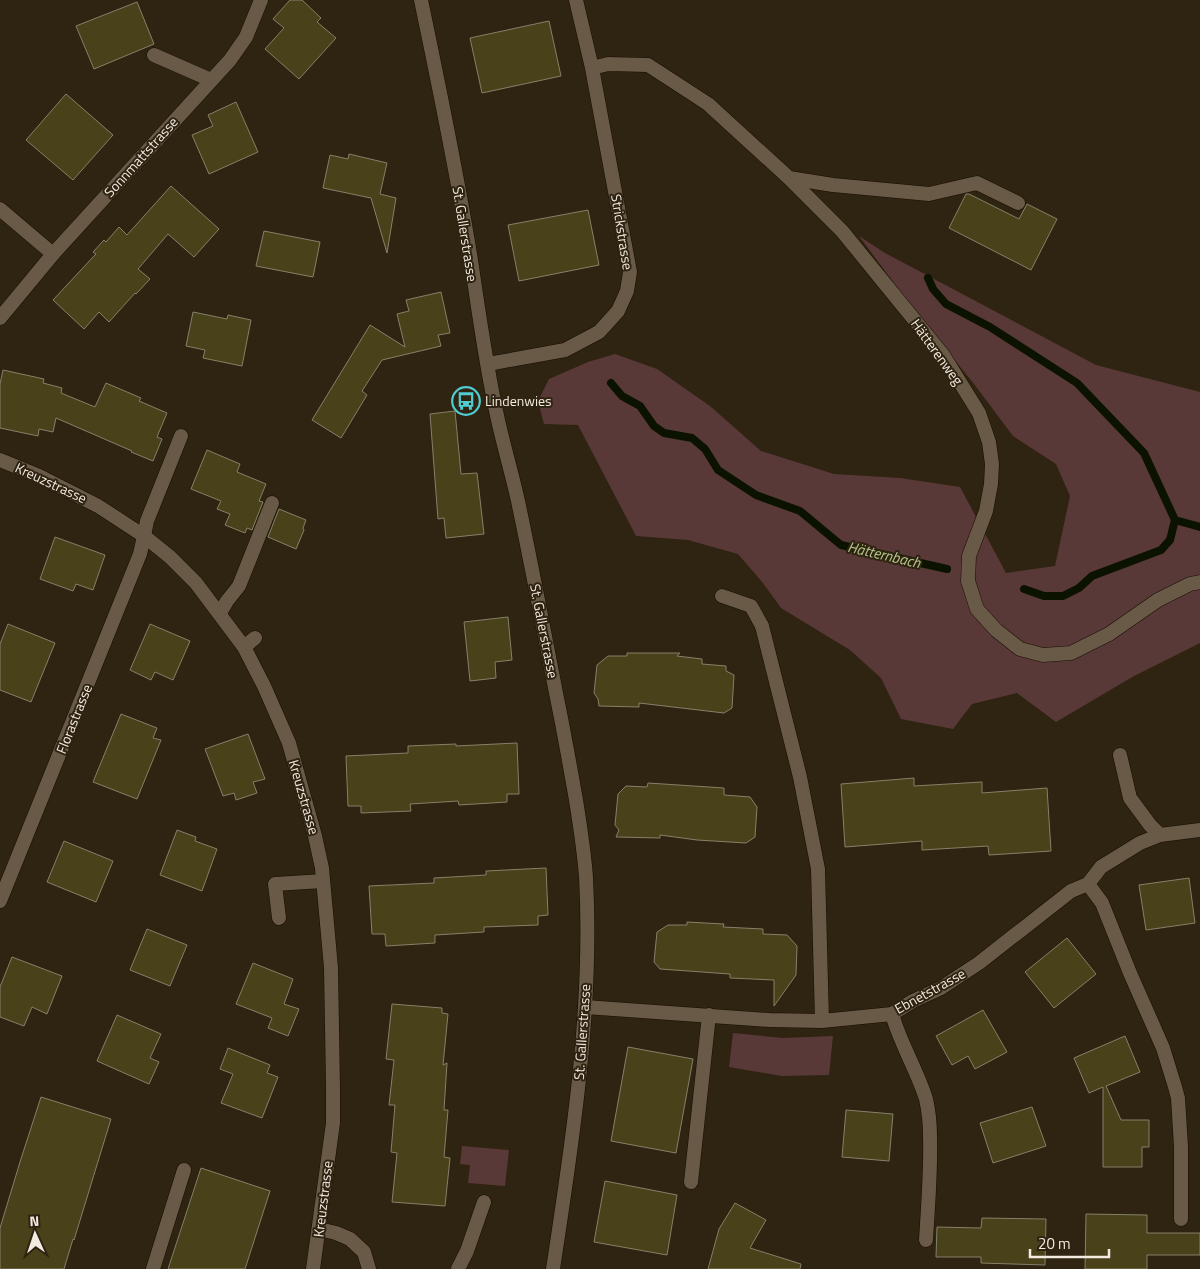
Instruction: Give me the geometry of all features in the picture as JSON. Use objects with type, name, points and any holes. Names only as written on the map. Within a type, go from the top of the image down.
[{"type":"street","name":"Sonnmattstrasse","points":[[0,318],[53,254],[230,60],[246,38],[261,0]]},
{"type":"street","name":"St. Gallerstrasse","points":[[421,0],[458,188],[498,418],[518,499],[565,736],[581,828],[586,877],[586,1007],[578,1093],[553,1269]]},
{"type":"street","points":[[576,0],[592,68]]},
{"type":"street","points":[[154,55],[211,80]]},
{"type":"street","name":"Hätterenweg","points":[[592,68],[608,64],[648,66],[708,104],[789,178],[842,231],[943,355],[979,413],[988,442],[992,464],[991,484],[986,511],[969,556],[968,581],[977,609],[996,630],[1020,649],[1043,655],[1071,653],[1109,634],[1158,600],[1190,584],[1200,582]]},
{"type":"street","name":"Strickstrasse","points":[[488,364],[565,350],[599,332],[618,311],[626,292],[630,272],[592,68]]},
{"type":"street","points":[[789,178],[833,185],[929,194],[977,183],[1018,203]]},
{"type":"street","points":[[0,209],[53,254]]},
{"type":"street","name":"Florastrasse","points":[[0,901],[140,554],[147,521],[181,436]]},
{"type":"street","name":"Kreuzstrasse","points":[[0,460],[39,476],[98,506],[144,536],[170,557],[196,583],[244,647],[264,686],[289,743],[315,836],[324,881],[331,968],[333,1123],[313,1269]]},
{"type":"street","points":[[220,613],[239,586],[272,503]]},
{"type":"street","points":[[722,596],[751,606],[762,626],[800,777],[818,869],[822,1021]]},
{"type":"street","points":[[244,647],[255,638]]},
{"type":"street","points":[[1120,755],[1130,798],[1160,835]]},
{"type":"street","name":"Ebnetstrasse","points":[[586,1007],[769,1020],[822,1021],[892,1014],[913,1001],[941,988],[979,963],[1071,891],[1088,884],[1101,867],[1140,843],[1160,835],[1200,830]]},
{"type":"street","points":[[279,918],[275,884],[324,881]]},
{"type":"street","points":[[1088,884],[1102,903],[1163,1048],[1175,1087],[1178,1098],[1181,1147],[1181,1218]]},
{"type":"street","points":[[892,1014],[897,1031],[926,1099],[930,1122],[931,1157],[926,1240]]},
{"type":"street","points":[[691,1182],[709,1015]]},
{"type":"street","points":[[153,1269],[184,1170]]},
{"type":"street","points":[[458,1269],[467,1251],[484,1202]]},
{"type":"street","points":[[319,1229],[350,1239],[364,1252],[369,1269]]},
{"type":"shaded area","points":[[859,236],[885,253],[1096,365],[1200,392],[1200,643],[1134,676],[1056,722],[1017,693],[972,704],[953,729],[901,719],[881,678],[850,650],[781,608],[738,554],[688,540],[636,536],[578,425],[544,424],[538,401],[549,379],[588,362],[615,354],[657,369],[710,406],[761,451],[834,474],[900,478],[960,487],[1006,573],[1055,566],[1070,496],[1056,464],[1013,436],[911,306]]},
{"type":"shaded area","points":[[733,1033],[783,1038],[833,1036],[829,1075],[782,1076],[729,1067]]},
{"type":"shaded area","points":[[462,1146],[509,1150],[505,1186],[468,1183],[470,1165],[460,1164]]},
{"type":"building","points":[[290,0],[302,0],[321,18],[317,22],[336,38],[299,79],[265,49],[284,28],[273,19]]},
{"type":"building","points":[[137,2],[154,44],[94,69],[76,26]]},
{"type":"building","points":[[549,21],[561,76],[482,93],[470,38]]},
{"type":"building","points":[[66,94],[113,135],[73,180],[26,140]]},
{"type":"building","points":[[236,102],[258,152],[209,174],[192,135],[213,126],[208,115]]},
{"type":"building","points":[[349,154],[387,163],[380,194],[396,198],[387,253],[371,198],[323,188],[330,155],[348,159]]},
{"type":"building","points":[[171,186],[219,229],[194,257],[168,234],[138,269],[150,279],[109,322],[99,312],[84,329],[53,300],[96,254],[93,252],[104,240],[106,242],[119,227],[127,235]]},
{"type":"building","points":[[966,194],[1019,219],[1027,204],[1057,219],[1031,270],[949,228]]},
{"type":"building","points":[[588,210],[599,265],[519,281],[508,225]]},
{"type":"building","points":[[264,231],[320,242],[313,277],[256,266]]},
{"type":"building","points":[[441,292],[450,333],[438,335],[441,346],[382,360],[362,391],[367,395],[341,438],[312,420],[370,325],[405,347],[397,314],[409,311],[406,300]]},
{"type":"building","points":[[193,312],[227,319],[228,315],[251,320],[242,366],[203,358],[205,350],[186,346]]},
{"type":"building","points":[[3,370],[44,379],[43,383],[62,388],[61,393],[95,407],[106,383],[141,398],[139,401],[167,413],[157,437],[162,439],[153,461],[56,418],[53,432],[39,429],[38,436],[0,428],[0,384]]},
{"type":"building","points":[[455,411],[461,474],[477,473],[484,534],[446,538],[444,518],[438,519],[430,414]]},
{"type":"building","points":[[207,450],[240,464],[237,472],[266,484],[259,501],[263,502],[252,530],[247,528],[245,533],[225,525],[230,514],[217,509],[221,501],[191,489]]},
{"type":"building","points":[[279,509],[306,520],[296,549],[268,537]]},
{"type":"building","points":[[55,537],[105,555],[93,590],[76,584],[73,591],[40,579]]},
{"type":"building","points":[[508,617],[512,660],[495,662],[496,678],[470,681],[464,622]]},
{"type":"building","points":[[8,624],[55,643],[31,702],[0,690],[0,644]]},
{"type":"building","points":[[150,624],[190,641],[173,680],[155,672],[151,680],[130,670]]},
{"type":"building","points":[[627,653],[680,653],[677,656],[702,659],[702,664],[726,666],[726,671],[734,675],[732,708],[724,713],[639,703],[639,707],[599,706],[598,699],[594,693],[597,665],[608,656],[627,656]]},
{"type":"building","points":[[121,714],[157,728],[153,738],[161,740],[137,799],[93,782]]},
{"type":"building","points":[[248,734],[265,779],[253,782],[257,793],[236,800],[234,793],[223,796],[205,749]]},
{"type":"building","points":[[517,743],[519,794],[507,794],[507,802],[459,805],[458,801],[410,804],[411,811],[361,813],[361,806],[348,806],[346,756],[408,753],[408,746]]},
{"type":"building","points":[[914,778],[914,786],[982,782],[982,793],[1047,788],[1051,851],[989,855],[988,846],[922,850],[922,841],[845,847],[841,784]]},
{"type":"building","points":[[648,783],[724,788],[724,795],[750,797],[757,807],[755,837],[746,843],[697,840],[660,835],[660,838],[616,837],[619,830],[615,825],[618,794],[626,786],[647,787]]},
{"type":"building","points":[[177,830],[196,837],[195,841],[217,849],[202,891],[160,875]]},
{"type":"building","points":[[64,841],[113,861],[96,902],[47,882]]},
{"type":"building","points":[[546,868],[548,915],[538,916],[538,925],[484,927],[484,932],[435,935],[435,943],[386,946],[385,934],[372,934],[369,886],[434,883],[434,878],[486,875],[486,871]]},
{"type":"building","points":[[1189,878],[1195,923],[1146,930],[1139,885]]},
{"type":"building","points":[[687,922],[724,924],[723,927],[763,929],[763,934],[787,935],[797,946],[796,975],[774,1006],[774,980],[730,978],[730,974],[660,969],[654,962],[657,932],[668,925],[687,925]]},
{"type":"building","points":[[147,929],[187,945],[170,986],[130,970]]},
{"type":"building","points":[[1067,938],[1096,974],[1054,1008],[1025,972]]},
{"type":"building","points":[[12,957],[62,976],[47,1014],[32,1007],[24,1026],[0,1017],[0,987]]},
{"type":"building","points":[[253,963],[293,979],[284,1004],[299,1009],[288,1036],[268,1028],[272,1018],[236,1004]]},
{"type":"building","points":[[392,1004],[442,1008],[442,1013],[448,1014],[443,1065],[447,1063],[444,1110],[448,1110],[444,1157],[450,1158],[445,1206],[392,1202],[397,1153],[391,1152],[395,1105],[389,1105],[394,1060],[386,1059]]},
{"type":"building","points":[[983,1010],[1007,1052],[975,1069],[968,1056],[952,1065],[936,1036]]},
{"type":"building","points":[[117,1015],[161,1034],[150,1058],[159,1062],[149,1084],[97,1061]]},
{"type":"building","points":[[1125,1036],[1140,1072],[1106,1086],[1121,1120],[1149,1120],[1149,1147],[1142,1147],[1142,1167],[1103,1167],[1103,1087],[1089,1093],[1074,1058]]},
{"type":"building","points":[[628,1047],[693,1059],[676,1153],[611,1141]]},
{"type":"building","points":[[228,1048],[270,1065],[267,1073],[278,1077],[262,1118],[221,1103],[233,1074],[220,1069]]},
{"type":"building","points":[[41,1097],[111,1119],[64,1269],[0,1269],[0,1228]]},
{"type":"building","points":[[1032,1107],[1046,1146],[993,1163],[980,1123]]},
{"type":"building","points":[[846,1110],[893,1114],[889,1161],[842,1157]]},
{"type":"building","points":[[201,1168],[270,1191],[245,1269],[168,1269]]},
{"type":"building","points":[[605,1181],[677,1195],[667,1255],[594,1242]]},
{"type":"building","points":[[735,1203],[766,1220],[750,1248],[801,1264],[800,1269],[708,1269],[719,1229]]},
{"type":"building","points":[[1086,1214],[1147,1215],[1147,1233],[1200,1233],[1200,1255],[1147,1255],[1147,1269],[1085,1269]]},
{"type":"building","points":[[982,1218],[1046,1219],[1045,1265],[981,1263],[981,1257],[936,1257],[937,1227],[981,1228]]},
{"type":"waterway","points":[[928,278],[933,289],[946,304],[990,327],[1077,383],[1144,453],[1175,520]]},
{"type":"waterway","name":"Hätternbach","points":[[611,383],[622,396],[640,406],[654,426],[664,433],[692,438],[705,449],[718,470],[756,495],[800,511],[841,545],[947,569]]},
{"type":"waterway","name":"Hätternbach","points":[[1024,589],[1044,596],[1063,596],[1079,588],[1092,576],[1161,550],[1170,540],[1175,520],[1200,527]]},
{"type":"place","name":"Lindenwies","points":[[466,401]]}]
